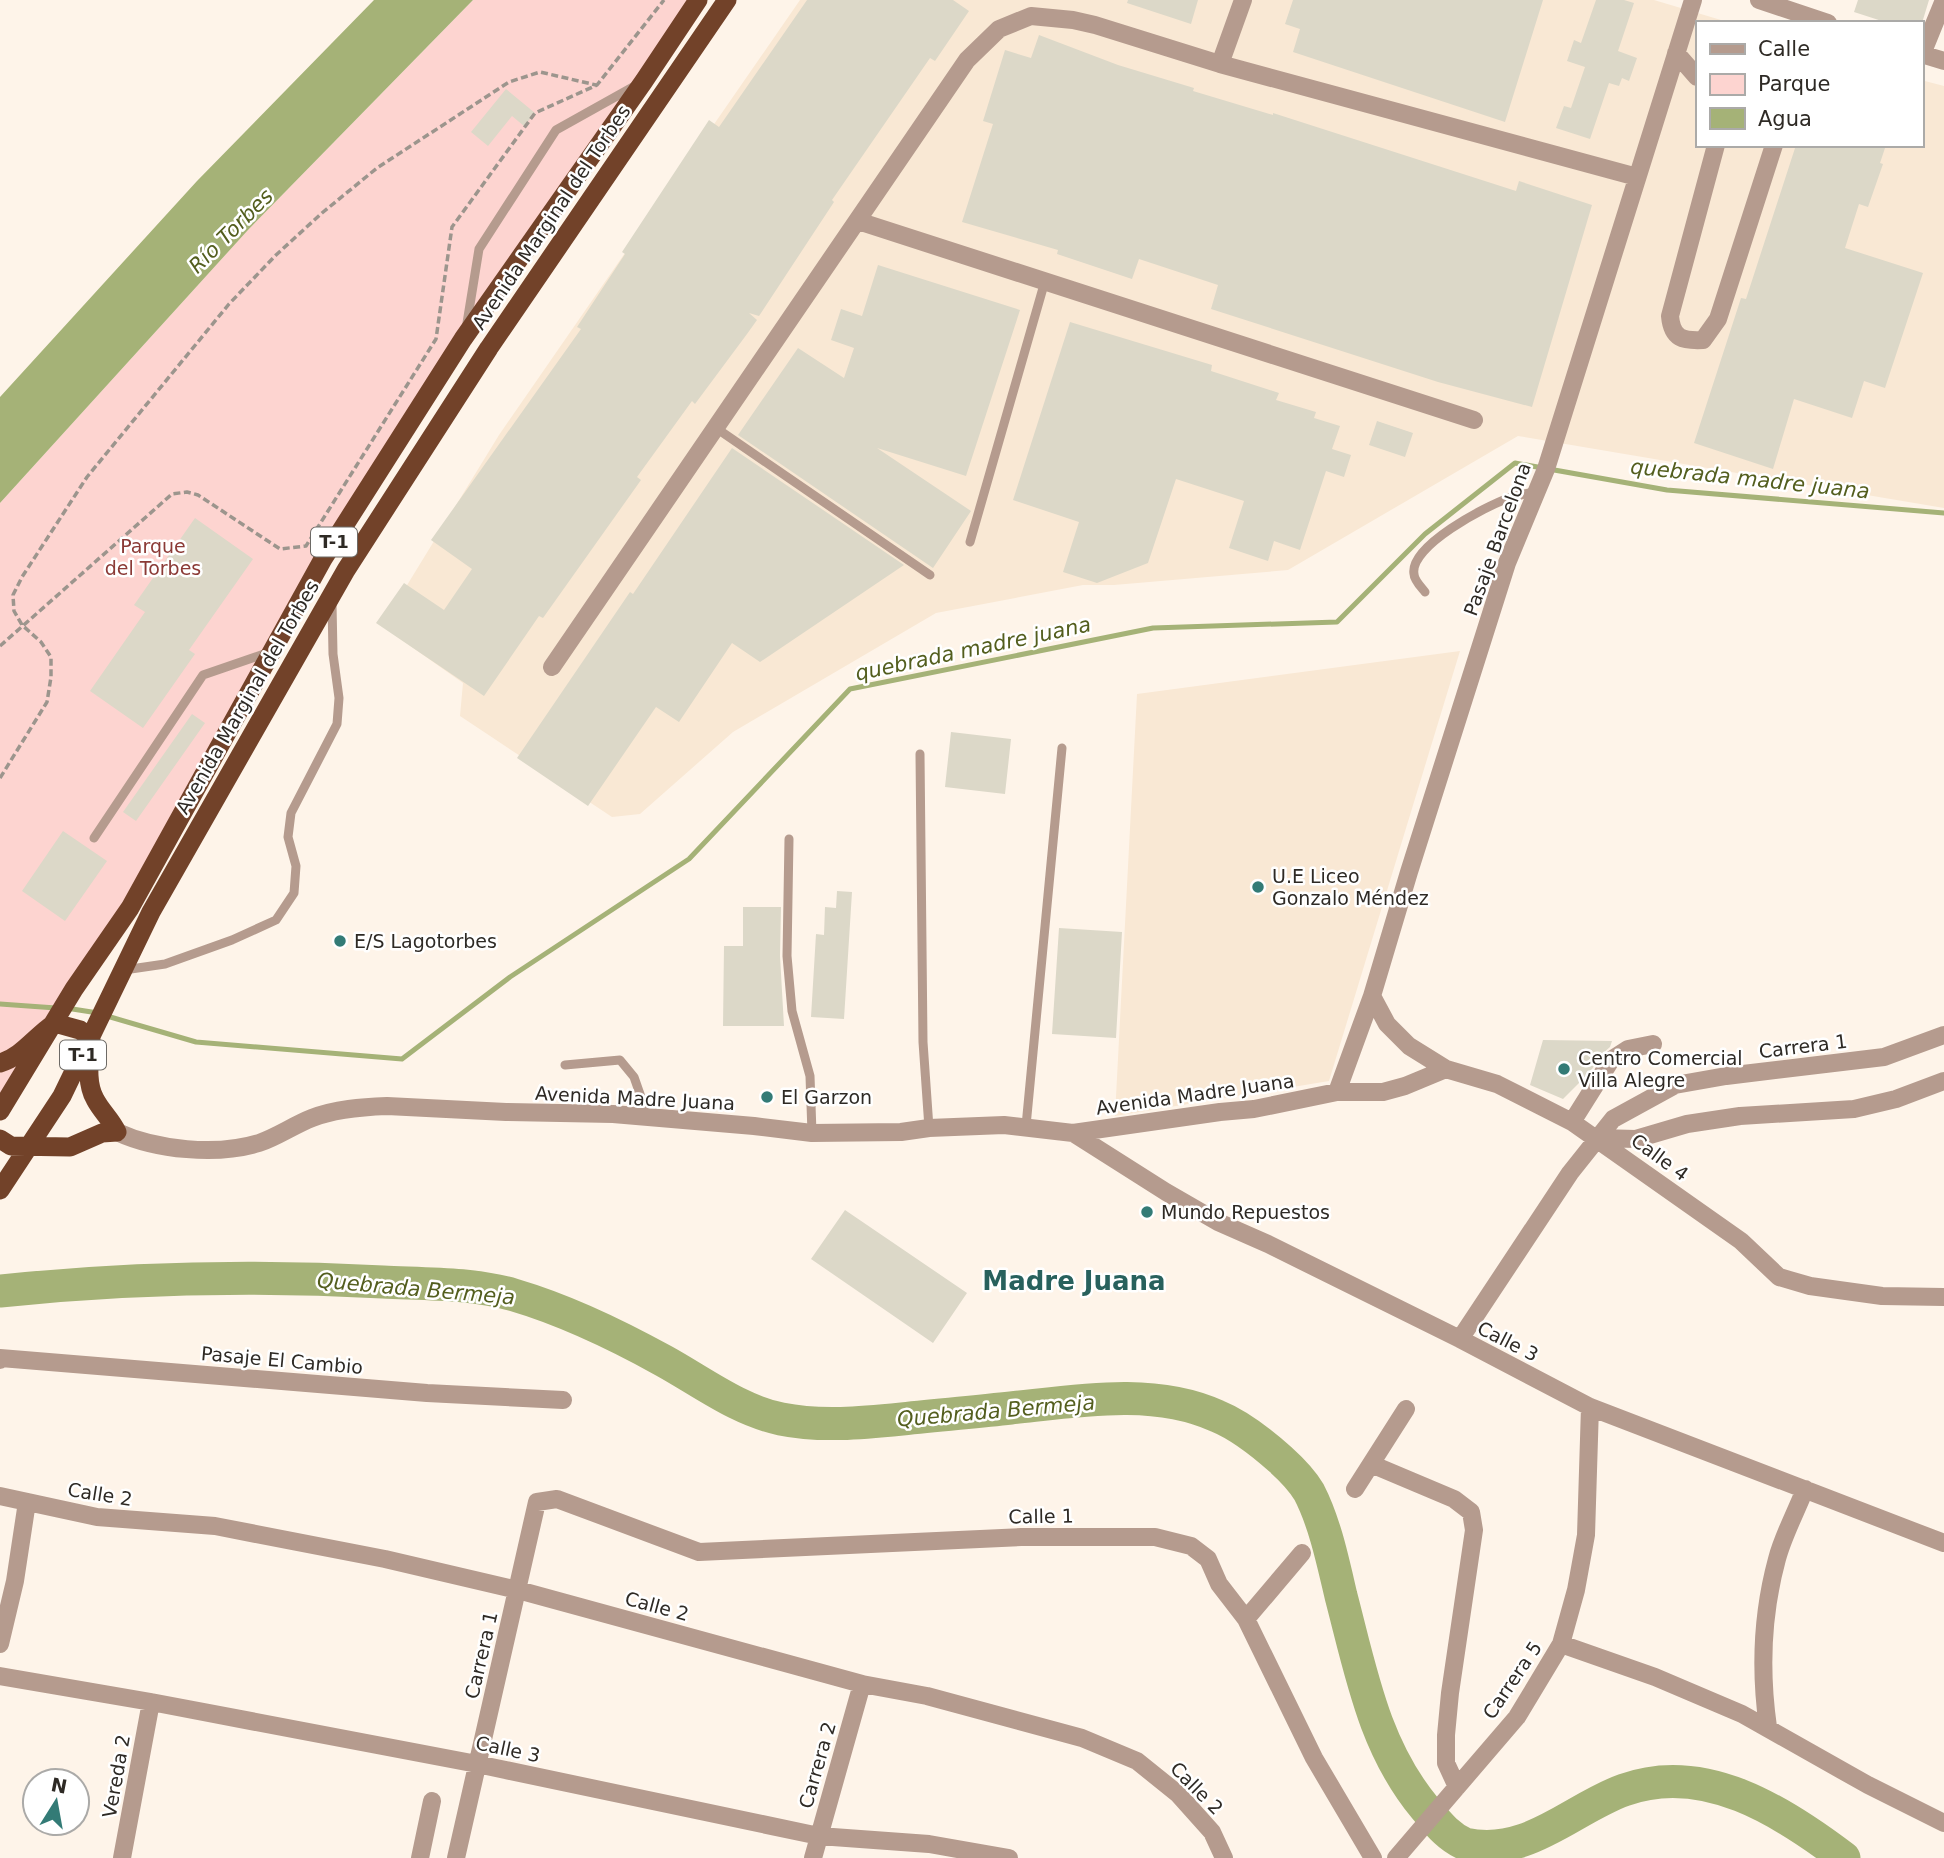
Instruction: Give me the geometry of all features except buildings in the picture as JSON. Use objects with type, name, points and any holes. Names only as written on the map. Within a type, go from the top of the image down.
[{"type":"highway","name":"Avenida Marginal del Torbes","points":[[0,1111],[74,989],[130,908],[323,559],[463,339],[698,0]]},
{"type":"highway","name":"Avenida Marginal del Torbes","points":[[0,1190],[62,1096],[157,900],[332,594],[489,348],[727,0]]},
{"type":"highway","points":[[0,1063],[15,1057],[41,1032],[55,1023],[80,1030],[92,1038],[89,1077],[94,1098],[117,1132],[102,1133],[70,1147],[11,1146],[0,1139]]},
{"type":"street","points":[[1220,64],[1243,0]]},
{"type":"street","name":"Pasaje Barcelona","points":[[1337,1092],[1372,996],[1507,563],[1546,469],[1693,0]]},
{"type":"street","points":[[1759,0],[1822,21]]},
{"type":"street","points":[[1923,52],[1944,0]]},
{"type":"street","points":[[552,667],[967,60],[999,29],[1031,16],[1073,20],[1220,64],[1637,177]]},
{"type":"street","points":[[1676,53],[1696,76]]},
{"type":"street","points":[[1923,54],[1944,61]]},
{"type":"street","points":[[1715,147],[1670,316],[1671,326],[1676,334],[1686,341],[1703,340],[1718,319],[1773,147]]},
{"type":"street","points":[[858,221],[1474,420]]},
{"type":"street","name":"Calle 4","points":[[1372,996],[1387,1024],[1409,1046],[1446,1069],[1497,1084],[1598,1138],[1741,1241],[1779,1277],[1810,1286],[1882,1296],[1944,1297]]},
{"type":"street","name":"Carrera 1","points":[[1460,1339],[1570,1173],[1613,1119],[1675,1085],[1726,1076],[1884,1057],[1944,1035]]},
{"type":"street","points":[[1572,1122],[1611,1060],[1628,1049],[1653,1044]]},
{"type":"street","name":"Avenida Madre Juana","points":[[117,1132],[138,1142],[192,1149],[258,1143],[314,1117],[368,1107],[649,1116],[812,1133],[1026,1126],[1073,1133],[1254,1109],[1337,1092],[1383,1092],[1446,1069]]},
{"type":"street","points":[[1598,1138],[1636,1139],[1687,1124],[1740,1116],[1854,1109],[1896,1099],[1944,1081]]},
{"type":"street","name":"Calle 3","points":[[1073,1133],[1218,1222],[1460,1339],[1590,1407],[1944,1543]]},
{"type":"street","name":"Pasaje El Cambio","points":[[0,1360],[427,1393],[563,1400]]},
{"type":"street","name":"Carrera 5","points":[[1396,1858],[1517,1717],[1561,1644],[1576,1590],[1586,1535],[1590,1407]]},
{"type":"street","points":[[1355,1489],[1406,1409]]},
{"type":"street","points":[[1371,1464],[1454,1499],[1471,1512],[1474,1530],[1446,1735],[1446,1763],[1457,1787]]},
{"type":"street","points":[[1768,1727],[1764,1696],[1763,1636],[1777,1559],[1805,1489]]},
{"type":"street","name":"Calle 2","points":[[0,1496],[97,1517],[215,1526],[385,1559],[518,1590],[862,1684],[927,1696],[1082,1738],[1137,1761],[1178,1794],[1212,1832],[1224,1858]]},
{"type":"street","name":"Calle 1","points":[[537,1502],[558,1499],[699,1552],[1021,1537],[1155,1537],[1191,1546],[1208,1559],[1219,1584],[1245,1619],[1314,1758],[1373,1858]]},
{"type":"street","name":"Carrera 1","points":[[456,1858],[537,1502]]},
{"type":"street","points":[[0,1644],[15,1581],[27,1503]]},
{"type":"street","points":[[1245,1619],[1301,1553]]},
{"type":"street","points":[[1561,1644],[1655,1677],[1768,1727],[1868,1784],[1944,1823]]},
{"type":"street","name":"Calle 3","points":[[0,1676],[477,1764],[819,1836],[929,1844],[1009,1858]]},
{"type":"street","name":"Carrera 2","points":[[813,1858],[862,1684]]},
{"type":"street","name":"Vereda 2","points":[[122,1858],[151,1702]]},
{"type":"street","points":[[420,1858],[432,1801]]},
{"type":"lane","points":[[463,339],[471,307],[479,249],[556,130],[644,81]]},
{"type":"lane","points":[[970,542],[1045,281]]},
{"type":"lane","points":[[716,428],[930,575]]},
{"type":"lane","points":[[1425,592],[1413,576],[1414,565],[1426,547],[1479,512],[1507,499],[1536,491]]},
{"type":"lane","points":[[122,971],[165,964],[232,940],[276,920],[294,893],[296,866],[288,837],[291,813],[337,724],[332,594]]},
{"type":"lane","points":[[94,838],[203,675],[270,652]]},
{"type":"lane","points":[[1026,1126],[1062,748]]},
{"type":"lane","points":[[920,754],[923,1042],[929,1128]]},
{"type":"lane","points":[[789,839],[787,956],[792,1011],[810,1076],[812,1133]]},
{"type":"lane","points":[[565,1065],[620,1060],[634,1077],[649,1116]]},
{"type":"path","points":[[0,646],[172,494],[187,492],[198,495],[280,549],[306,546],[436,339],[452,227],[535,113],[597,85],[664,0]]},
{"type":"path","points":[[0,778],[47,702],[51,677],[51,657],[41,642],[22,625],[14,611],[13,596],[22,577],[87,477],[229,304],[322,212],[377,168],[509,82],[540,72],[597,85]]},
{"type":"shaded area","points":[[800,0],[1654,0],[1724,21],[1696,21],[1696,147],[1923,147],[1923,81],[1944,86],[1944,508],[1518,436],[1288,570],[1114,585],[1083,585],[936,613],[733,732],[640,814],[612,817],[460,716],[463,683],[382,626],[499,435]]},
{"type":"shaded area","name":"U.E Liceo Gonzalo Méndez","points":[[1460,651],[1329,1081],[1115,1116],[1137,694]]},
{"type":"green space","name":"Parque del Torbes","points":[[473,0],[698,0],[463,339],[270,652],[0,1111],[0,503],[248,230]]},
{"type":"water","name":"Río Torbes","points":[[374,0],[473,0],[248,230],[0,503],[0,397],[197,181]]},
{"type":"waterway","name":"quebrada madre juana","points":[[107,1016],[196,1042],[402,1059],[510,977],[689,859],[850,689],[1153,628],[1337,622],[1425,534],[1515,463],[1667,490],[1944,513]]},
{"type":"waterway","name":"quebrada madre juana","points":[[0,1004],[56,1008]]},
{"type":"waterway","name":"quebrada madre juana","points":[[66,1008],[98,1013]]},
{"type":"waterway","name":"Quebrada Bermeja","points":[[0,1291],[95,1283],[239,1278],[482,1288],[533,1301],[590,1324],[646,1351],[750,1409],[781,1419],[811,1423],[872,1422],[1115,1398],[1193,1407],[1225,1420],[1250,1435],[1288,1466],[1309,1492],[1332,1556],[1363,1680],[1381,1734],[1408,1784],[1425,1808],[1453,1837],[1465,1844],[1509,1844],[1529,1838],[1624,1790],[1654,1783],[1683,1782],[1712,1786],[1768,1808],[1795,1823],[1844,1858]]},
{"type":"place","name":"U.E Liceo Gonzalo Méndez","points":[[1258,887]]},
{"type":"place","name":"E/S Lagotorbes","points":[[340,941]]},
{"type":"place","name":"Centro Comercial Villa Alegre","points":[[1564,1069]]},
{"type":"place","name":"El Garzon","points":[[767,1097]]},
{"type":"place","name":"Mundo Repuestos","points":[[1147,1212]]},
{"type":"district","name":"Madre Juana","points":[[1074,1281]]}]
